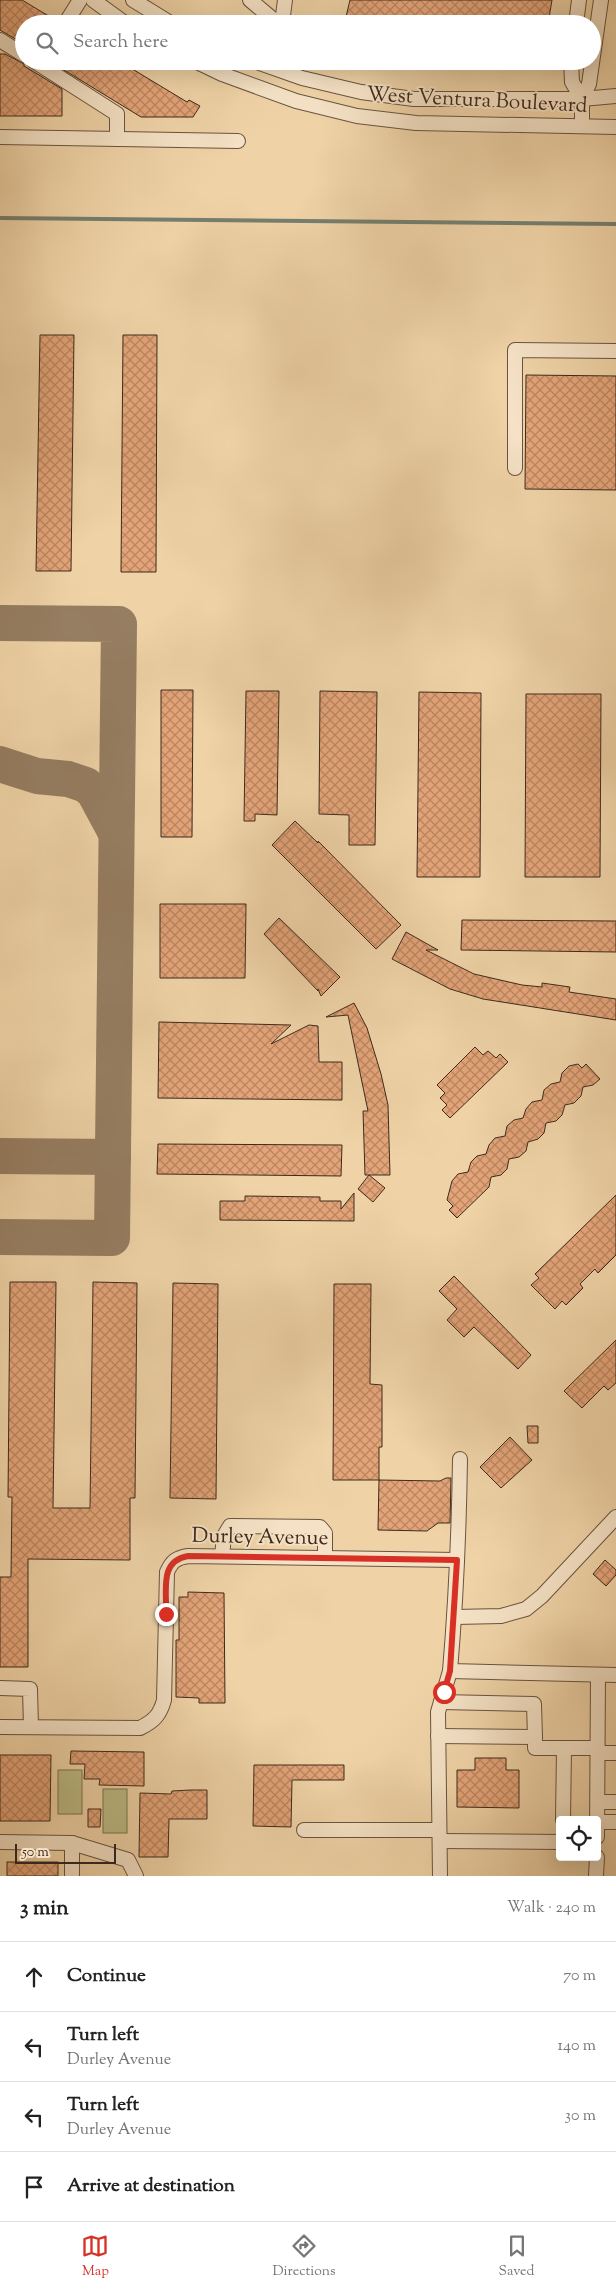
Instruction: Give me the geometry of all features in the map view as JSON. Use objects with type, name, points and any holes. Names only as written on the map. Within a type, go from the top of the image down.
[{"type":"street","points":[[71,15],[80,0]]},
{"type":"street","points":[[93,0],[114,15]]},
{"type":"street","points":[[134,0],[158,15]]},
{"type":"street","points":[[250,0],[269,15]]},
{"type":"street","points":[[284,15],[286,0]]},
{"type":"street","points":[[577,15],[579,0]]},
{"type":"street","points":[[598,15],[600,0]]},
{"type":"street","points":[[0,40],[15,49]]},
{"type":"street","points":[[50,70],[117,114],[117,139]]},
{"type":"street","name":"West Ventura Boulevard","points":[[214,70],[296,101],[357,116],[416,123],[616,127]]},
{"type":"street","name":"West Ventura Boulevard","points":[[279,70],[302,78],[361,92],[414,99],[582,99],[616,96]]},
{"type":"street","points":[[572,70],[573,86],[582,99]]},
{"type":"street","points":[[582,126],[582,99],[589,84],[591,70]]},
{"type":"street","points":[[0,137],[238,141]]},
{"type":"street","points":[[515,468],[516,350],[616,350]]},
{"type":"street","points":[[440,1876],[438,1712],[450,1671],[459,1546],[460,1459]]},
{"type":"street","points":[[454,1617],[501,1616],[526,1609],[542,1596],[616,1517]]},
{"type":"street","points":[[222,1556],[224,1536],[230,1526],[270,1525],[320,1527],[325,1533],[325,1558]]},
{"type":"street","name":"Durley Avenue","points":[[0,1727],[140,1728],[154,1721],[161,1711],[164,1700],[167,1572],[171,1563],[177,1558],[188,1556],[222,1556],[457,1560]]},
{"type":"street","points":[[450,1671],[616,1674]]},
{"type":"street","points":[[598,1675],[598,1816]]},
{"type":"street","points":[[0,1688],[30,1688],[31,1727]]},
{"type":"street","points":[[441,1702],[534,1704],[535,1748],[598,1750],[616,1753]]},
{"type":"street","points":[[438,1736],[535,1738]]},
{"type":"street","points":[[564,1748],[564,1816]]},
{"type":"street","points":[[598,1802],[616,1802]]},
{"type":"street","points":[[601,1822],[616,1822]]},
{"type":"street","points":[[304,1830],[556,1842]]},
{"type":"street","points":[[0,1842],[72,1843],[128,1860],[136,1876]]},
{"type":"street","points":[[72,1843],[72,1876]]},
{"type":"street","points":[[596,1876],[597,1861]]},
{"type":"shaded area","points":[[58,1770],[82,1770],[82,1814],[58,1814]]},
{"type":"shaded area","points":[[103,1789],[127,1789],[127,1833],[103,1833]]},
{"type":"building","points":[[0,0],[22,0],[47,15],[15,15],[15,39],[0,30]]},
{"type":"building","points":[[350,0],[552,0],[550,15],[346,15]]},
{"type":"building","points":[[0,54],[5,54],[15,59],[15,70],[31,70],[62,89],[62,116],[0,116]]},
{"type":"building","points":[[64,70],[134,70],[187,102],[189,100],[200,106],[193,117],[141,117]]},
{"type":"building","points":[[40,335],[74,335],[71,571],[36,571]]},
{"type":"building","points":[[123,335],[157,335],[156,572],[121,572]]},
{"type":"building","points":[[526,375],[616,376],[616,490],[525,489]]},
{"type":"building","points":[[161,690],[193,690],[192,837],[161,837]]},
{"type":"building","points":[[246,691],[279,691],[277,815],[255,814],[255,821],[244,821]]},
{"type":"building","points":[[320,691],[377,692],[375,845],[349,845],[349,815],[319,814]]},
{"type":"building","points":[[419,692],[481,693],[480,877],[417,877]]},
{"type":"building","points":[[526,694],[601,694],[600,877],[525,877]]},
{"type":"building","points":[[295,821],[318,843],[318,841],[401,925],[376,949],[272,845]]},
{"type":"building","points":[[160,904],[246,904],[245,978],[160,978]]},
{"type":"building","points":[[279,918],[340,977],[321,996],[318,989],[318,991],[264,934]]},
{"type":"building","points":[[462,920],[616,921],[616,952],[461,950]]},
{"type":"building","points":[[406,932],[438,950],[426,950],[474,974],[522,985],[542,987],[542,983],[570,987],[569,992],[616,999],[616,1020],[483,999],[450,989],[392,959]]},
{"type":"building","points":[[354,1003],[367,1028],[388,1105],[390,1175],[365,1175],[363,1111],[368,1111],[348,1015],[326,1017]]},
{"type":"building","points":[[159,1022],[291,1025],[271,1044],[309,1025],[318,1026],[319,1062],[342,1062],[342,1100],[158,1098]]},
{"type":"building","points":[[475,1047],[483,1055],[488,1051],[496,1058],[500,1054],[508,1062],[450,1118],[442,1110],[447,1105],[440,1098],[445,1093],[437,1085]]},
{"type":"building","points":[[578,1064],[582,1068],[586,1064],[600,1079],[593,1085],[583,1087],[581,1096],[574,1103],[565,1105],[562,1115],[556,1121],[546,1123],[544,1133],[538,1139],[528,1142],[526,1151],[519,1157],[509,1159],[507,1169],[501,1175],[491,1177],[489,1187],[457,1218],[449,1210],[453,1206],[447,1200],[452,1181],[458,1174],[468,1172],[471,1162],[477,1156],[486,1154],[489,1145],[495,1138],[505,1136],[507,1126],[514,1120],[523,1118],[526,1109],[532,1102],[542,1100],[544,1090],[551,1084],[560,1082],[562,1073],[569,1066]]},
{"type":"building","points":[[158,1144],[342,1145],[341,1176],[157,1174]]},
{"type":"building","points":[[369,1175],[385,1188],[373,1202],[358,1189]]},
{"type":"building","points":[[354,1193],[354,1221],[220,1220],[220,1201],[245,1201],[245,1196],[320,1197],[320,1201],[341,1201],[341,1209]]},
{"type":"building","points":[[616,1195],[616,1255],[598,1273],[595,1269],[580,1284],[583,1288],[566,1305],[562,1301],[555,1309],[531,1285],[539,1278],[535,1274]]},
{"type":"building","points":[[454,1276],[531,1355],[518,1369],[474,1327],[464,1337],[447,1320],[457,1309],[439,1291]]},
{"type":"building","points":[[10,1282],[56,1282],[53,1508],[90,1508],[93,1282],[137,1283],[135,1498],[130,1498],[130,1560],[28,1559],[28,1667],[0,1667],[0,1577],[11,1577],[12,1497],[8,1497]]},
{"type":"building","points":[[173,1283],[218,1284],[216,1499],[170,1498]]},
{"type":"building","points":[[334,1284],[371,1284],[370,1384],[382,1385],[382,1447],[379,1447],[379,1480],[333,1480]]},
{"type":"building","points":[[616,1340],[616,1383],[608,1390],[604,1386],[582,1408],[564,1391]]},
{"type":"building","points":[[527,1426],[538,1426],[538,1443],[528,1443]]},
{"type":"building","points":[[510,1437],[532,1460],[501,1488],[480,1467]]},
{"type":"building","points":[[451,1478],[450,1523],[438,1523],[427,1531],[378,1530],[379,1480],[440,1481]]},
{"type":"building","points":[[605,1560],[616,1570],[616,1575],[606,1586],[593,1574]]},
{"type":"building","points":[[188,1592],[224,1593],[225,1703],[199,1703],[199,1698],[176,1697],[176,1640],[179,1640],[179,1597],[188,1597]]},
{"type":"building","points":[[71,1751],[144,1752],[144,1786],[99,1785],[100,1779],[84,1779],[85,1764],[70,1764]]},
{"type":"building","points":[[0,1755],[51,1755],[50,1821],[0,1821]]},
{"type":"building","points":[[475,1758],[506,1758],[506,1770],[519,1770],[519,1808],[457,1807],[457,1770],[475,1770]]},
{"type":"building","points":[[254,1765],[344,1765],[344,1780],[292,1780],[291,1827],[253,1826]]},
{"type":"building","points":[[207,1790],[207,1819],[169,1819],[168,1857],[139,1857],[140,1793],[171,1794],[172,1791]]},
{"type":"building","points":[[88,1809],[101,1809],[100,1827],[88,1827]]},
{"type":"building","points":[[7,1862],[58,1862],[58,1876],[7,1876]]},
{"type":"waterway","points":[[0,218],[616,224]]},
{"type":"taxiway","points":[[0,623],[119,624],[112,1238],[0,1237]]},
{"type":"taxiway","points":[[0,764],[37,776],[68,779],[86,785],[94,792],[115,831]]},
{"type":"taxiway","points":[[0,1156],[113,1157]]},
{"type":"route","points":[[166,1614],[167,1572],[171,1563],[177,1558],[188,1556],[457,1560],[450,1671],[444,1692]]}]
